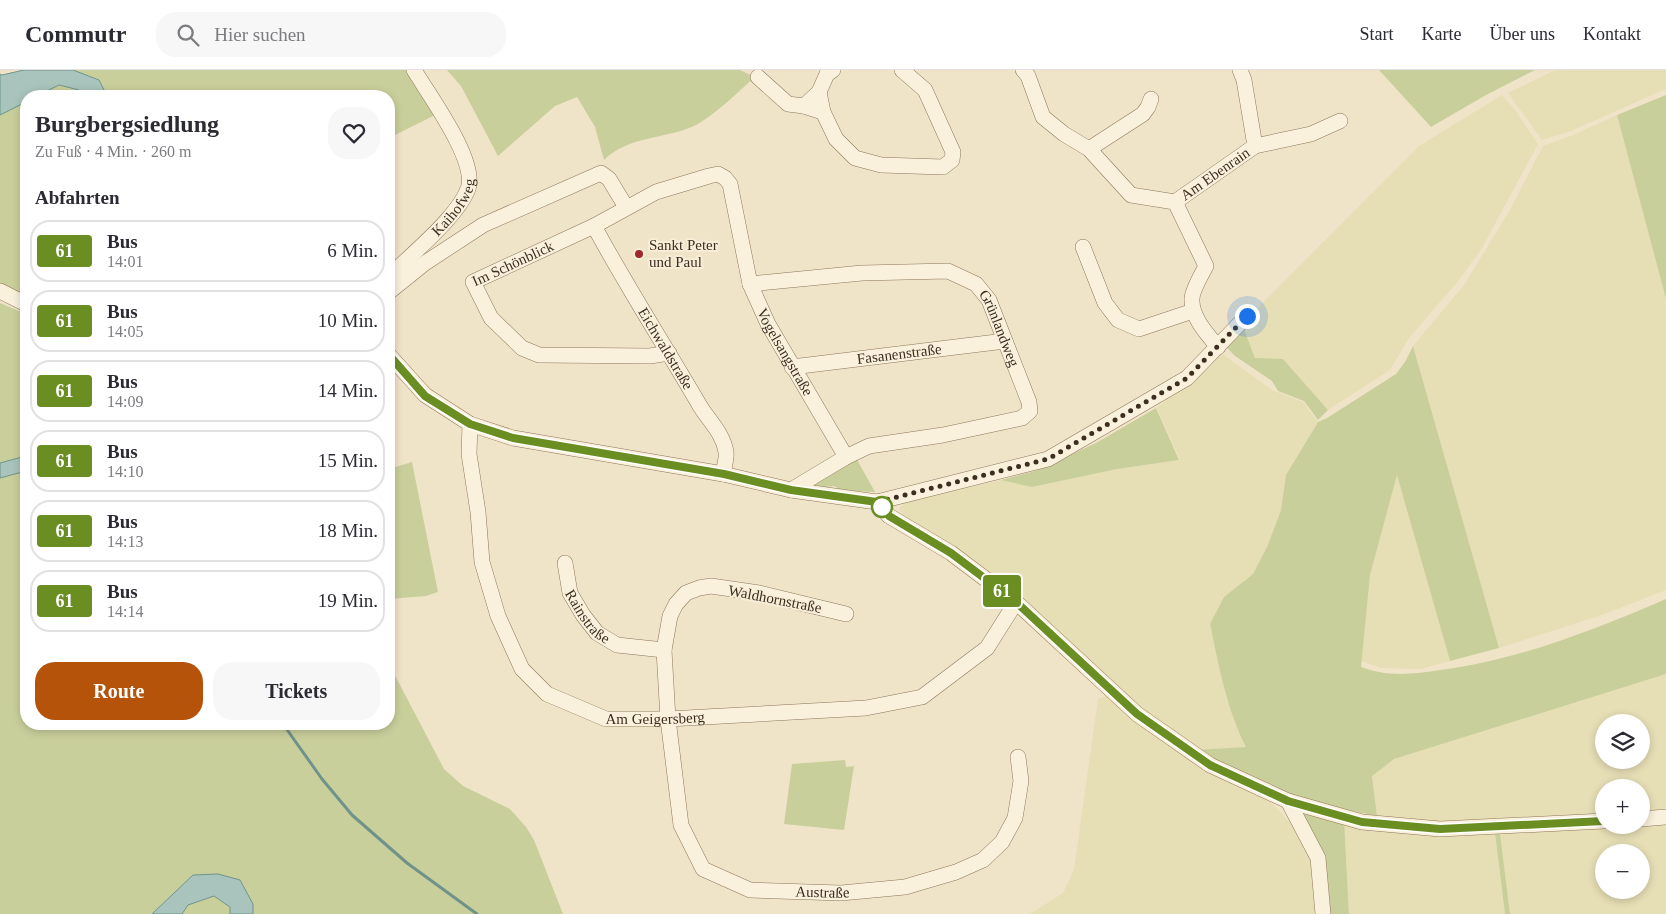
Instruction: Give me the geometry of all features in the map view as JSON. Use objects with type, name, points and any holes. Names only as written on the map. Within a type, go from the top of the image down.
[{"type":"street","name":"Kaihofweg","points":[[395,271],[449,218],[468,188],[469,175],[459,144],[414,70]]},
{"type":"street","points":[[804,106],[819,92],[826,74],[833,70]]},
{"type":"street","points":[[819,92],[823,112],[836,140],[855,158],[881,165],[943,167],[952,160],[953,152],[925,90],[902,70]]},
{"type":"street","points":[[1240,70],[1244,80],[1255,146]]},
{"type":"street","points":[[1029,72],[1044,117],[1064,134],[1088,149],[1131,196],[1175,202],[1206,266],[1192,297],[1194,311],[1204,330],[1218,347]]},
{"type":"street","points":[[758,77],[788,104],[804,106],[823,112]]},
{"type":"street","points":[[1088,149],[1143,114],[1151,99]]},
{"type":"street","name":"Am Ebenrain","points":[[1175,202],[1255,146],[1311,134],[1340,121]]},
{"type":"street","points":[[395,287],[425,263],[483,225],[601,174],[609,179],[626,207]]},
{"type":"street","name":"Im Schönblick","points":[[669,353],[650,356],[539,355],[522,348],[491,318],[473,282],[594,226],[656,192],[718,174],[725,178]]},
{"type":"street","name":"Vogelsangstraße","points":[[725,178],[730,184],[750,284],[768,324],[846,456]]},
{"type":"street","name":"Eichwaldstraße","points":[[594,226],[627,286],[669,353],[705,416],[716,426],[726,452],[724,474]]},
{"type":"street","points":[[1083,247],[1105,303],[1118,320],[1139,329],[1194,311]]},
{"type":"street","name":"Grünlandweg","points":[[750,284],[862,273],[948,271],[976,284],[989,300],[1029,402],[1030,411],[1022,418],[943,435],[870,446],[846,456]]},
{"type":"street","points":[[0,291],[20,301]]},
{"type":"street","points":[[395,362],[425,396],[470,424],[513,438],[724,474],[791,490],[877,502],[1048,459],[1187,378],[1247,316]]},
{"type":"street","name":"Fasanenstraße","points":[[792,367],[1005,341]]},
{"type":"street","name":"Am Geigersberg","points":[[470,424],[469,454],[478,512],[482,562],[498,616],[522,669],[547,694],[606,719],[668,719],[866,708],[922,696],[987,648],[1016,602]]},
{"type":"street","points":[[791,490],[846,456]]},
{"type":"street","points":[[877,502],[889,516],[951,553],[1016,602],[1137,714],[1210,765],[1288,801],[1362,822],[1440,829],[1595,821]]},
{"type":"street","name":"Rainstraße","points":[[565,563],[570,593],[583,615],[597,633],[617,645],[664,650]]},
{"type":"street","name":"Waldhornstraße","points":[[668,719],[664,650],[670,616],[676,604],[686,594],[699,588],[711,586],[759,593],[846,614]]},
{"type":"street","name":"Austraße","points":[[668,719],[681,825],[704,869],[750,890],[841,893],[905,887],[956,872],[983,860],[1002,842],[1015,818],[1021,781],[1018,757]]},
{"type":"street","points":[[1288,801],[1318,858],[1323,914]]},
{"type":"street","points":[[1650,819],[1666,818]]},
{"type":"shaded area","points":[[1555,70],[1666,70],[1666,89],[1571,131],[1542,140],[1508,93]]},
{"type":"shaded area","points":[[1502,95],[1515,110],[1538,144],[1482,248],[1459,280],[1409,338],[1390,370],[1328,410],[1283,359],[1255,358],[1242,324],[1419,146]]},
{"type":"shaded area","points":[[1617,115],[1666,299],[1666,590],[1602,615],[1499,648],[1413,346],[1464,285],[1510,210],[1543,146]]},
{"type":"shaded area","points":[[1221,353],[1272,390],[1303,402],[1318,422],[1286,475],[1281,510],[1267,547],[1253,574],[1224,597],[1210,624],[1225,693],[1236,726],[1247,747],[1196,750],[1153,720],[1103,676],[1074,645],[981,567],[903,516],[899,509],[905,502],[1001,480],[1033,487],[1117,469],[1180,460],[1157,408]]},
{"type":"shaded area","points":[[1397,474],[1450,661],[1421,669],[1381,668],[1361,661],[1370,575]]},
{"type":"shaded area","points":[[1666,674],[1666,813],[1650,814],[1650,779],[1595,779],[1595,816],[1426,822],[1377,816],[1372,775],[1394,759]]},
{"type":"shaded area","points":[[1108,695],[1193,763],[1253,791],[1273,804],[1293,826],[1312,863],[1317,914],[1030,914],[1063,893],[1074,870],[1098,699]]},
{"type":"shaded area","points":[[1344,820],[1495,833],[1505,914],[1349,914]]},
{"type":"shaded area","points":[[1666,824],[1666,914],[1510,914],[1500,833],[1595,828],[1595,834],[1650,834],[1650,825]]},
{"type":"green space","points":[[73,70],[409,70],[435,115],[395,135],[395,90],[104,90],[99,80]]},
{"type":"green space","points":[[447,70],[740,70],[755,77],[702,122],[683,130],[624,146],[604,160],[595,127],[577,97],[555,106],[498,156],[461,86]]},
{"type":"green space","points":[[1379,70],[1535,70],[1486,95],[1431,127]]},
{"type":"green space","points":[[59,85],[80,90],[49,90]]},
{"type":"green space","points":[[1666,95],[1666,299],[1617,115]]},
{"type":"green space","points":[[20,105],[20,295],[0,286],[0,115]]},
{"type":"green space","points":[[0,303],[20,311],[20,458],[0,463]]},
{"type":"green space","points":[[1242,324],[1255,358],[1283,359],[1328,410],[1318,420],[1304,401],[1278,391],[1272,381],[1235,356],[1224,345]]},
{"type":"green space","points":[[1413,346],[1499,648],[1450,661],[1397,475],[1370,575],[1361,667],[1394,674],[1410,674],[1498,659],[1555,642],[1611,622],[1666,599],[1666,674],[1394,759],[1372,776],[1377,816],[1284,797],[1196,750],[1246,747],[1228,702],[1210,624],[1224,597],[1253,574],[1267,547],[1281,510],[1286,475],[1318,422],[1396,374]]},
{"type":"green space","points":[[1156,408],[1179,460],[1117,469],[1032,487],[1001,480],[1035,471],[1096,443]]},
{"type":"green space","points":[[856,458],[875,492],[839,489],[834,486],[818,488],[813,484]]},
{"type":"green space","points":[[412,462],[438,592],[426,596],[395,599],[395,467]]},
{"type":"green space","points":[[20,473],[20,730],[395,730],[395,675],[444,769],[463,786],[510,809],[526,827],[534,840],[563,914],[253,914],[253,904],[240,880],[217,874],[193,875],[152,914],[0,914],[0,478]]},
{"type":"green space","points":[[845,760],[846,767],[854,766],[844,830],[784,824],[792,764]]},
{"type":"green space","points":[[1306,810],[1344,820],[1349,914],[1327,914],[1299,816]]},
{"type":"green space","points":[[1495,833],[1500,833],[1510,914],[1505,914]]},
{"type":"green space","points":[[214,896],[230,907],[230,914],[182,914],[188,905]]},
{"type":"water","points":[[24,70],[73,70],[99,80],[104,90],[79,90],[59,85],[49,90],[20,90],[20,105],[0,115],[0,74]]},
{"type":"water","points":[[20,458],[20,473],[0,478],[0,463]]},
{"type":"water","points":[[218,874],[240,880],[253,904],[253,914],[230,914],[230,907],[214,896],[188,905],[182,914],[152,914],[193,875]]},
{"type":"waterway","points":[[287,730],[322,779],[352,815],[407,863],[477,914]]},
{"type":"bus line","name":"61","points":[[395,362],[425,396],[470,424],[513,438],[597,454],[724,474],[791,490],[877,502],[889,516],[951,553],[1016,602],[1137,714],[1210,765],[1288,801],[1362,822],[1440,829],[1595,821]]},
{"type":"place","name":"Sankt Peter und Paul","points":[[639,254]]},
{"type":"route","points":[[882,507],[877,502],[1048,459],[1187,378],[1247,316]]}]
